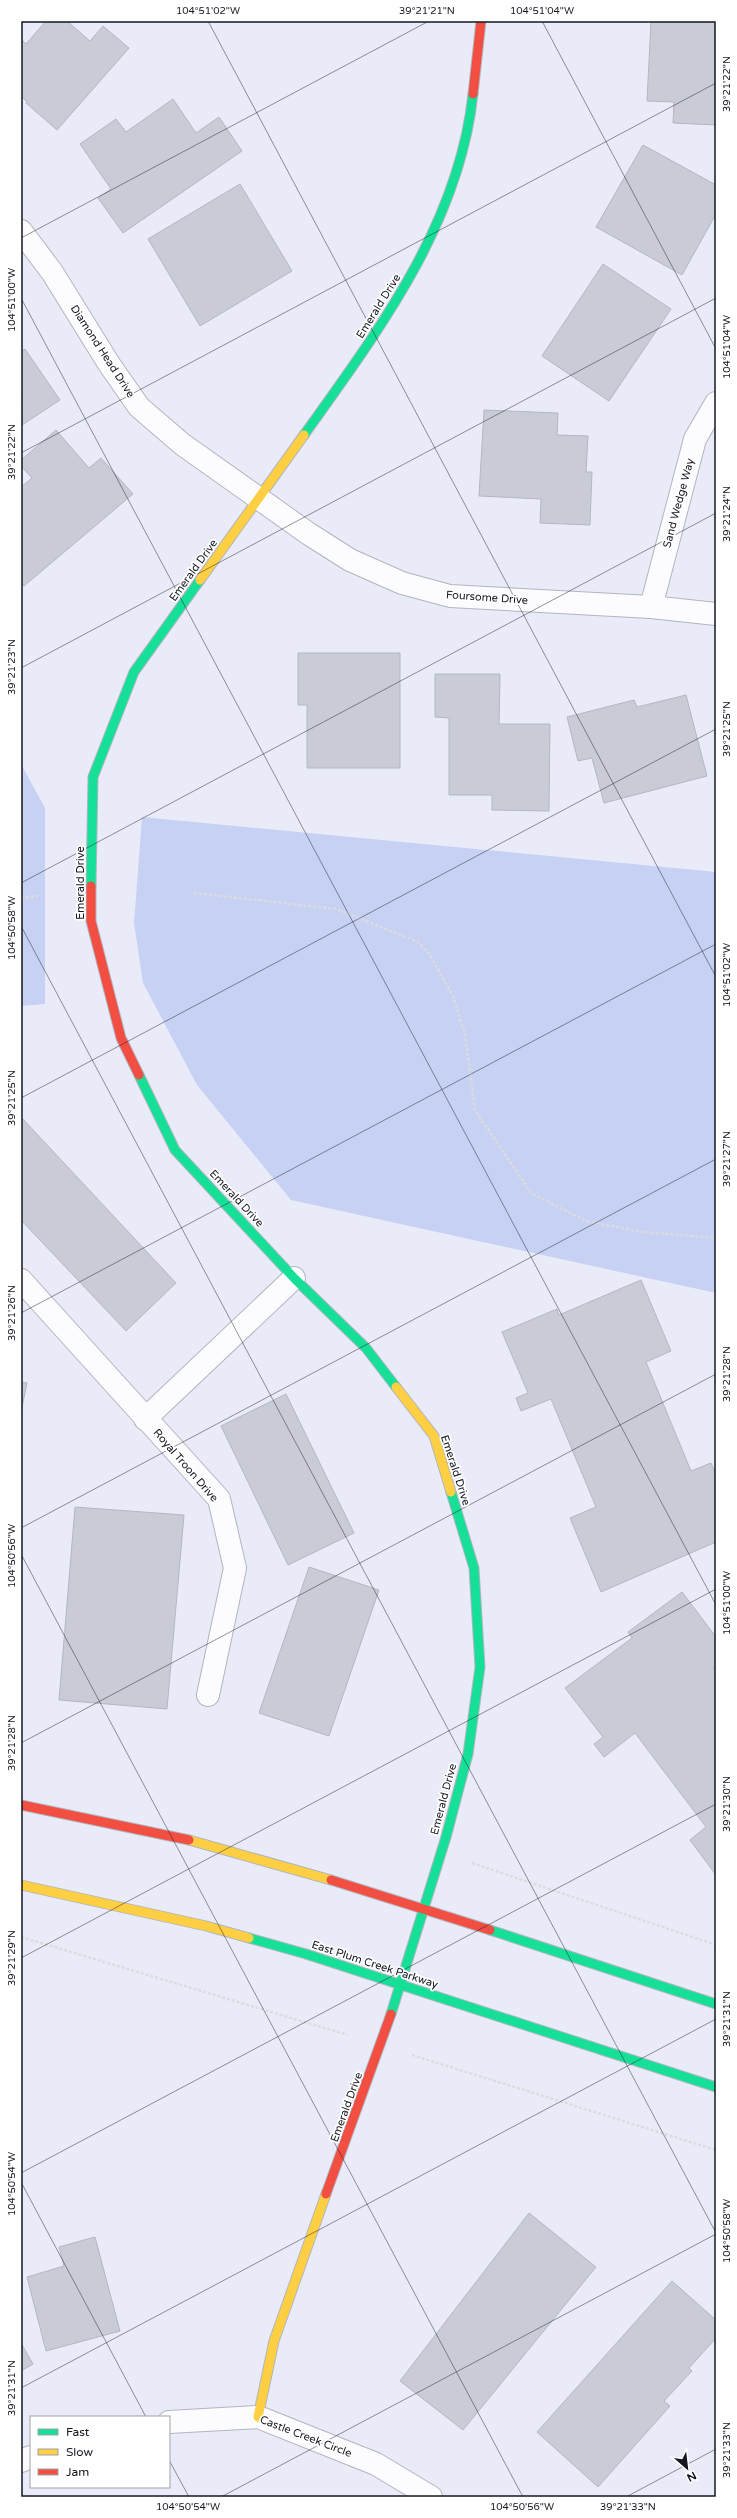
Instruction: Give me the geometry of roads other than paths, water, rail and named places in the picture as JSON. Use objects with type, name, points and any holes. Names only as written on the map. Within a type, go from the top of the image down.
[{"type":"street","name":"Emerald Drive","points":[[258,2417],[274,2341],[401,1985],[441,1853],[468,1754],[480,1667],[474,1568],[434,1436],[366,1348],[294,1278],[175,1150],[121,1038],[91,920],[93,777],[134,672],[387,318],[426,249],[458,172],[471,116],[481,21]]},
{"type":"street","name":"Diamond Head Drive","points":[[21,231],[52,272],[109,364],[139,407],[182,444],[259,499]]},
{"type":"street","name":"Sand Wedge Way","points":[[651,607],[695,439],[716,403]]},
{"type":"street","name":"Foursome Drive","points":[[259,499],[350,560],[402,583],[450,596],[651,607],[716,614]]},
{"type":"street","points":[[145,1419],[294,1278]]},
{"type":"street","name":"Royal Troon Drive","points":[[21,1280],[145,1419],[219,1499],[235,1568],[208,1695]]},
{"type":"street","points":[[21,1805],[128,1826],[226,1849],[425,1908],[716,2004]]},
{"type":"street","name":"East Plum Creek Parkway","points":[[21,1885],[206,1926],[401,1985],[716,2087]]},
{"type":"street","name":"Castle Creek Circle","points":[[170,2422],[258,2417],[376,2464],[431,2497]]}]
